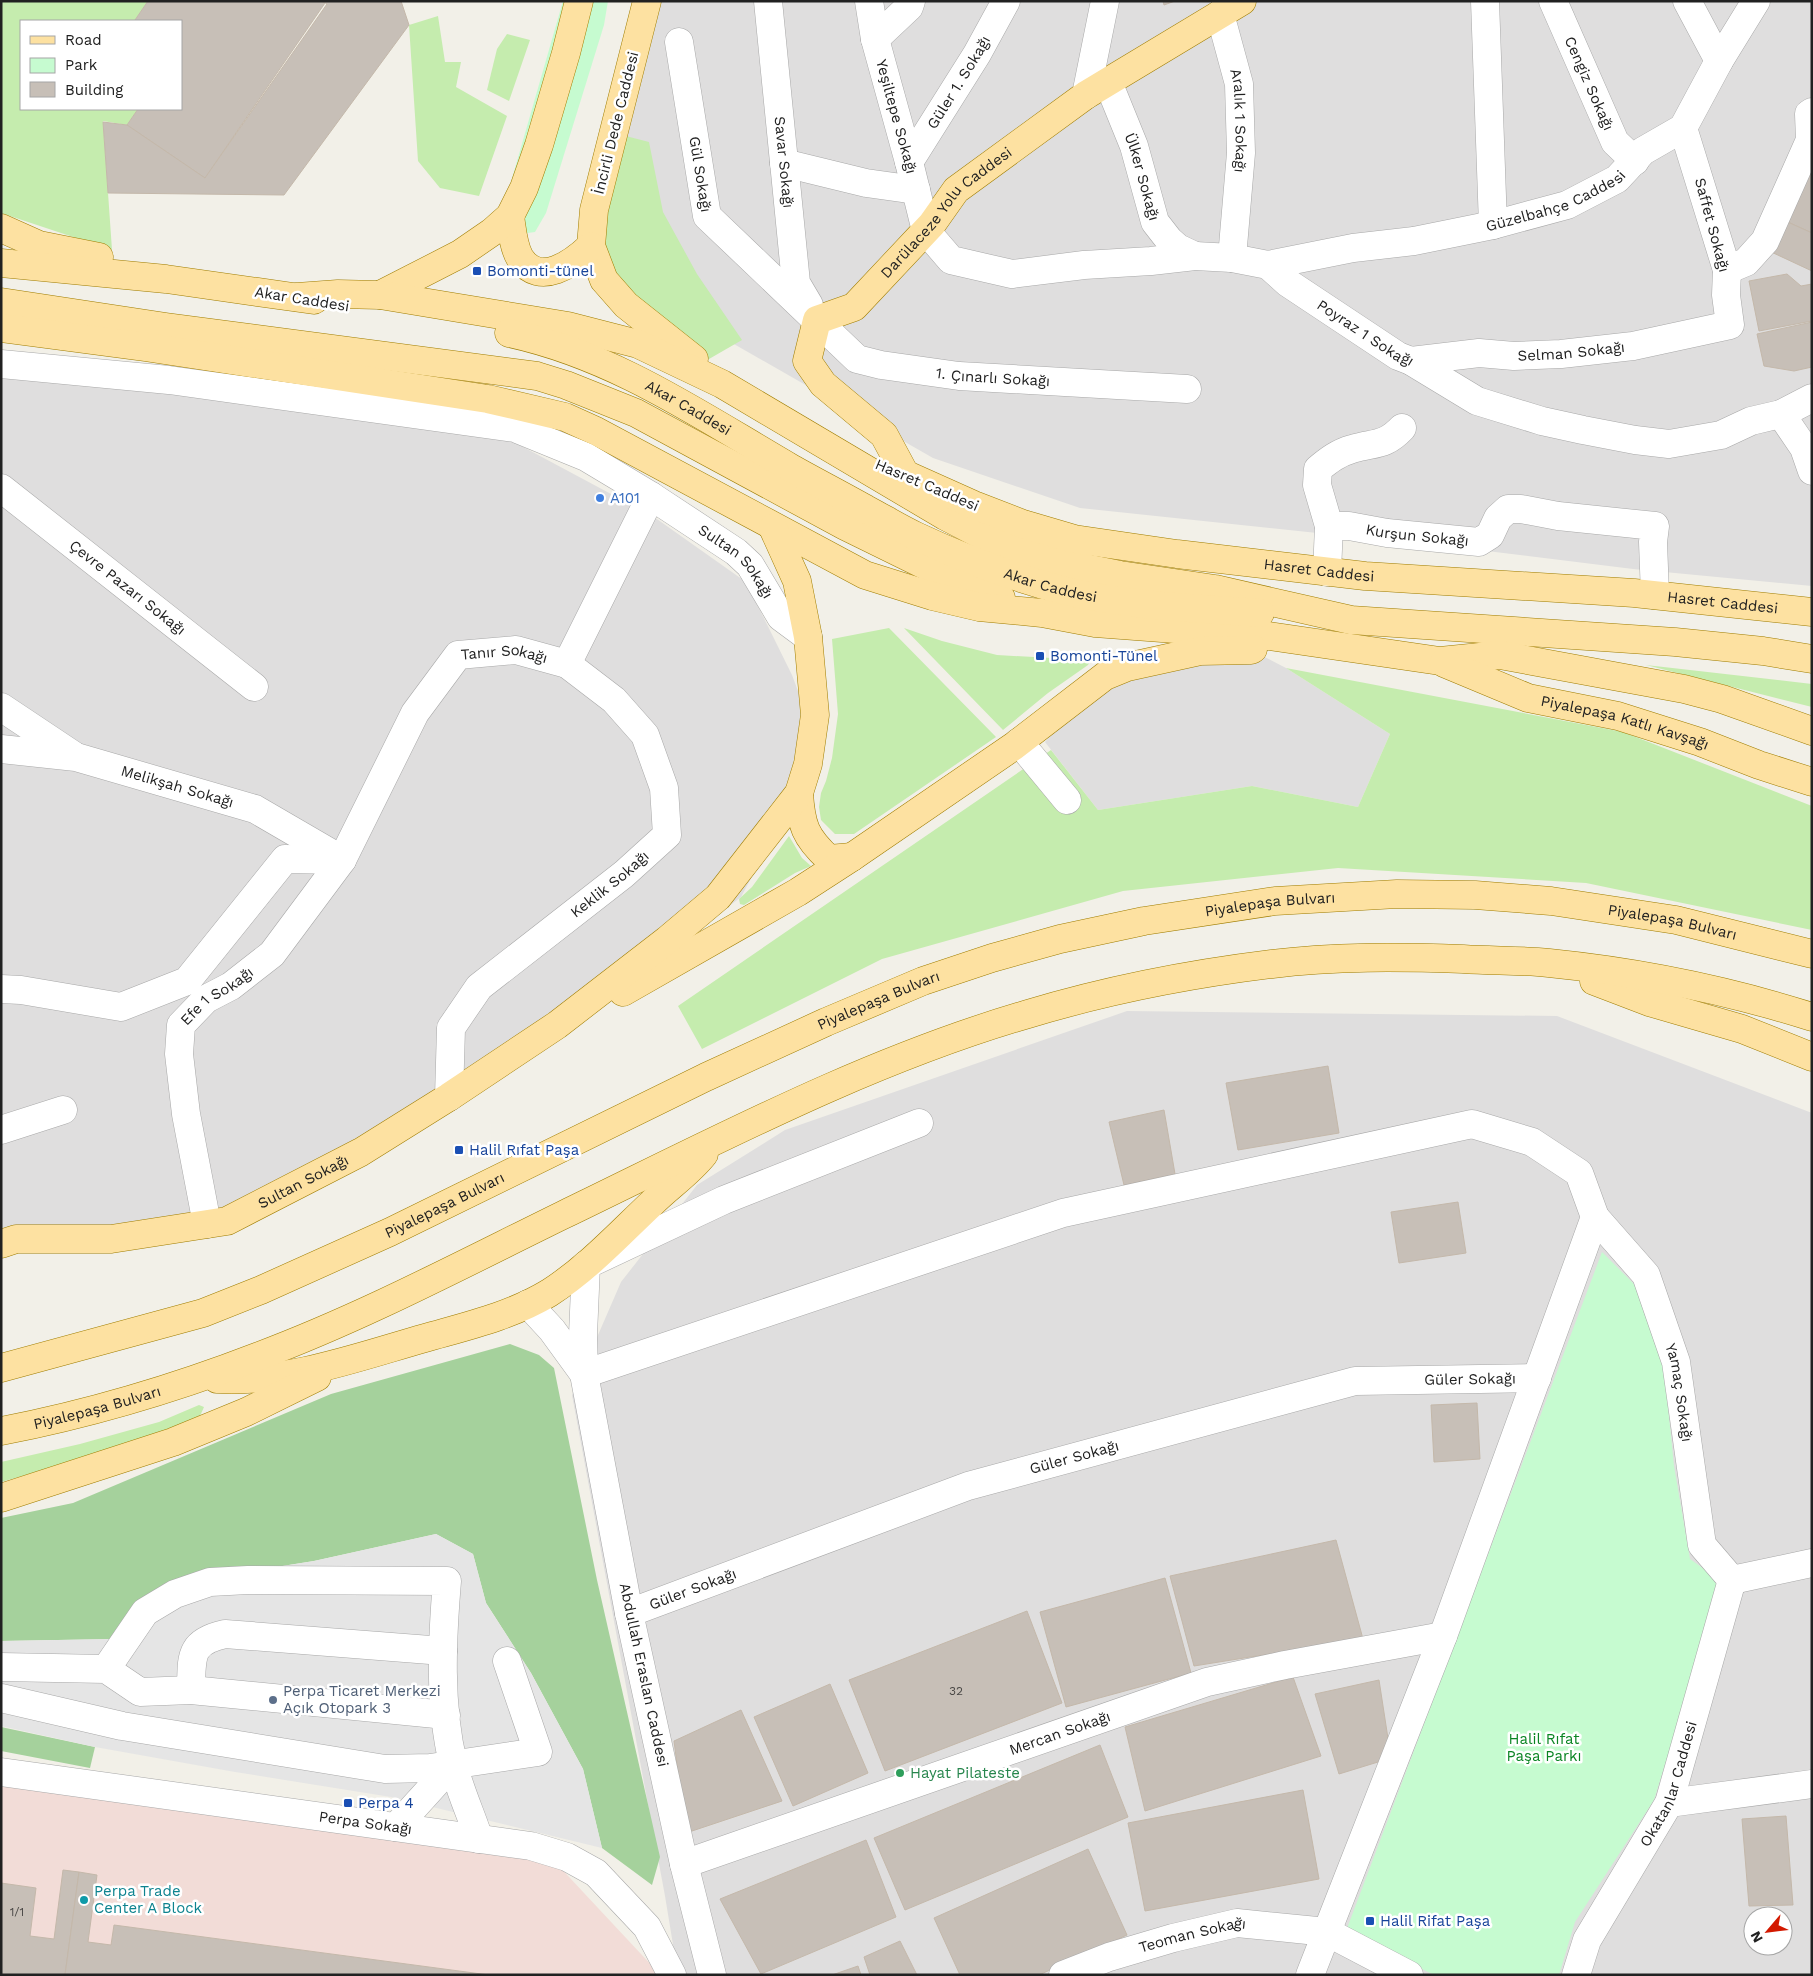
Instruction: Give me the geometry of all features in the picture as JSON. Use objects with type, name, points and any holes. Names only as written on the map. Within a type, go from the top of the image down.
[{"type":"main road","points":[[380,295],[460,254],[492,232],[510,216],[524,188],[539,145],[579,1]]},
{"type":"main road","name":"İncirli Dede Caddesi","points":[[591,246],[594,210],[647,1]]},
{"type":"main road","name":"Darülaceze Yolu Caddesi","points":[[817,320],[854,307],[926,230],[956,190],[1097,89],[1231,8]]},
{"type":"main road","points":[[510,216],[515,245],[521,259],[534,269],[550,272],[563,268],[591,246],[604,280],[626,305],[680,346],[722,384]]},
{"type":"main road","points":[[1,228],[39,245],[106,259],[207,285]]},
{"type":"main road","name":"Akar Caddesi","points":[[1,263],[207,285],[297,297],[400,316],[478,326],[536,338],[610,365],[915,535],[964,556],[1051,587],[1101,598],[1190,608],[1351,620]]},
{"type":"main road","points":[[297,297],[338,294],[380,295],[507,315],[609,336],[638,344],[722,384],[946,516],[997,542],[1065,564],[1120,575],[1215,589],[1351,620],[1684,643],[1763,651],[1812,659]]},
{"type":"main road","name":"Akar Caddesi","points":[[1,302],[537,376],[566,385],[636,413],[912,560],[953,579],[1042,613]]},
{"type":"main road","points":[[817,320],[807,361],[823,384],[884,435],[905,474]]},
{"type":"main road","points":[[1,328],[146,347],[488,399],[557,415],[596,431],[773,528],[865,575],[979,607],[1042,613],[1095,623],[1269,636],[1440,661],[1500,655],[1684,688],[1722,698],[1812,730]]},
{"type":"main road","name":"Hasret Caddesi","points":[[844,455],[879,462],[974,505],[1023,524],[1074,539],[1326,572],[1655,595],[1812,612]]},
{"type":"main road","points":[[557,1025],[667,940],[718,897],[799,793],[808,764],[815,715],[808,637],[797,581],[773,528]]},
{"type":"main road","points":[[557,1025],[638,984],[798,892],[1020,742],[1105,676],[1127,666],[1191,653],[1251,650],[1269,636]]},
{"type":"main road","name":"Piyalepaşa Katlı Kavşağı","points":[[1440,661],[1528,698],[1618,716],[1700,742],[1759,765],[1812,782]]},
{"type":"main road","points":[[799,793],[801,819],[813,844],[829,859],[852,857]]},
{"type":"main road","name":"Piyalepaşa Bulvarı","points":[[6,1362],[203,1313],[261,1290],[390,1232],[697,1082],[826,1022],[923,982],[992,958],[1060,939],[1144,920],[1275,902],[1397,894],[1475,895],[1551,901],[1676,920],[1812,954]]},
{"type":"main road","name":"Piyalepaşa Bulvarı","points":[[1,1431],[144,1395],[259,1356],[444,1273],[713,1142],[880,1067],[960,1036],[1027,1014],[1160,981],[1276,963],[1339,958],[1408,957],[1548,963],[1723,992],[1812,1017]]},
{"type":"main road","points":[[1548,963],[1648,1002],[1742,1029],[1812,1057]]},
{"type":"main road","name":"Sultan Sokağı","points":[[6,1239],[111,1239],[227,1221],[361,1152],[557,1025]]},
{"type":"main road","points":[[196,1378],[236,1380],[273,1376],[342,1362],[505,1315],[549,1292],[586,1265],[654,1201],[692,1169],[713,1142]]},
{"type":"main road","points":[[1,1498],[173,1442],[246,1412],[306,1384],[342,1362]]},
{"type":"street","name":"Savar Sokağı","points":[[768,1],[796,283],[817,320]]},
{"type":"street","name":"Yeşiltepe Sokağı","points":[[869,1],[875,39],[910,162],[926,230]]},
{"type":"street","points":[[875,39],[909,7],[912,1]]},
{"type":"street","name":"Güler 1. Sokağı","points":[[910,162],[977,54],[1006,1]]},
{"type":"street","points":[[1097,89],[1105,1]]},
{"type":"street","points":[[1485,1],[1493,225]]},
{"type":"street","name":"Cengiz Sokağı","points":[[1553,1],[1615,142],[1634,161]]},
{"type":"street","points":[[1687,1],[1720,61]]},
{"type":"street","points":[[1683,128],[1756,1]]},
{"type":"street","name":"Aralık 1 Sokağı","points":[[1231,8],[1239,84],[1241,153],[1232,258]]},
{"type":"street","name":"Gül Sokağı","points":[[679,42],[707,216],[817,320]]},
{"type":"street","name":"Ülker Sokağı","points":[[1097,89],[1134,146],[1155,222],[1178,248],[1195,256]]},
{"type":"street","points":[[1726,270],[1746,262],[1765,241],[1810,140],[1809,114],[1812,112]]},
{"type":"street","name":"Güzelbahçe Caddesi","points":[[1268,265],[1353,248],[1414,240],[1493,225],[1567,204],[1617,179],[1643,151],[1683,128]]},
{"type":"street","name":"Saffet Sokağı","points":[[1683,128],[1726,270],[1726,295],[1730,325]]},
{"type":"street","points":[[784,163],[866,183],[916,190]]},
{"type":"street","points":[[926,230],[951,260],[1012,274],[1084,265],[1195,256],[1232,258],[1268,265]]},
{"type":"street","name":"Poyraz 1 Sokağı","points":[[1268,265],[1288,283],[1398,356],[1411,361],[1477,401],[1542,421],[1635,440],[1669,444],[1721,435],[1752,421],[1781,414],[1812,398]]},
{"type":"street","name":"1. Çınarlı Sokağı","points":[[817,320],[857,359],[881,365],[958,376],[1187,389]]},
{"type":"street","name":"Selman Sokağı","points":[[1411,361],[1479,353],[1514,356],[1560,354],[1633,346],[1730,325]]},
{"type":"street","points":[[1,364],[169,380],[515,428],[586,457],[651,496]]},
{"type":"street","points":[[1781,414],[1804,448],[1812,471]]},
{"type":"street","points":[[1326,572],[1328,526],[1317,485],[1318,469],[1334,455],[1392,439],[1402,428]]},
{"type":"street","name":"Çevre Pazarı Sokağı","points":[[1,488],[254,687]]},
{"type":"street","name":"Sultan Sokağı","points":[[651,496],[736,552],[750,565],[781,617],[808,637]]},
{"type":"street","name":"Tanır Sokağı","points":[[342,860],[415,712],[458,655],[516,650],[568,664],[651,496]]},
{"type":"street","name":"Kurşun Sokağı","points":[[1328,526],[1349,526],[1387,533],[1479,542],[1490,535],[1498,518],[1508,509],[1655,526],[1653,542],[1655,595]]},
{"type":"street","name":"Keklik Sokağı","points":[[449,1096],[451,1028],[479,987],[624,874],[666,834],[664,788],[645,735],[614,700],[568,664]]},
{"type":"street","points":[[1,707],[76,757]]},
{"type":"street","points":[[1020,742],[1067,800]]},
{"type":"street","name":"Melikşah Sokağı","points":[[1,749],[76,757],[255,809],[342,860]]},
{"type":"street","points":[[8,993],[122,1007],[187,981],[285,859],[342,860]]},
{"type":"street","name":"Efe 1 Sokağı","points":[[207,1224],[186,1114],[179,1054],[182,1025],[206,999],[231,986],[272,954],[342,860]]},
{"type":"street","points":[[1,1130],[63,1110]]},
{"type":"street","points":[[586,1265],[724,1200],[919,1123]]},
{"type":"street","points":[[584,1374],[1063,1213],[1472,1124],[1532,1142],[1579,1173],[1595,1218],[1443,1636],[1310,1975]]},
{"type":"street","name":"Yamaç Sokağı","points":[[1595,1218],[1646,1275],[1676,1362],[1702,1545],[1732,1580]]},
{"type":"street","name":"Abdullah Eraslan Caddesi","points":[[586,1265],[583,1335],[584,1374],[629,1613],[684,1864],[712,1975]]},
{"type":"street","name":"Abdullah Eraslan Caddesi","points":[[528,1304],[552,1330],[584,1374]]},
{"type":"street","name":"Güler Sokağı","points":[[629,1613],[968,1486],[1355,1381],[1536,1378]]},
{"type":"street","points":[[1732,1580],[1812,1563]]},
{"type":"street","points":[[106,1669],[145,1612],[175,1594],[210,1582],[229,1580],[356,1579],[447,1582],[443,1651],[446,1715],[453,1764],[480,1839]]},
{"type":"street","name":"Okatanlar Caddesi","points":[[1576,1975],[1588,1940],[1669,1803],[1732,1580]]},
{"type":"street","points":[[191,1690],[192,1656],[205,1641],[214,1636],[226,1634],[443,1651]]},
{"type":"street","name":"Mercan Sokağı","points":[[684,1864],[1207,1682],[1285,1665],[1443,1636]]},
{"type":"street","points":[[1,1698],[122,1726],[385,1769],[430,1768],[538,1752],[507,1661]]},
{"type":"street","points":[[1,1667],[106,1669],[140,1692],[191,1690],[446,1715]]},
{"type":"street","points":[[122,1726],[140,1692]]},
{"type":"street","points":[[396,1828],[453,1764]]},
{"type":"street","name":"Perpa Sokağı","points":[[1,1772],[532,1846],[567,1857],[596,1873],[647,1927],[672,1975]]},
{"type":"street","points":[[1669,1803],[1812,1784]]},
{"type":"street","name":"Teoman Sokağı","points":[[1063,1975],[1109,1957],[1173,1938],[1237,1924],[1326,1932]]},
{"type":"street","points":[[1326,1932],[1409,1975]]},
{"type":"shaded area","points":[[655,1],[1812,1],[1812,586],[1633,569],[1487,551],[1080,508],[933,458],[636,288],[604,203]]},
{"type":"shaded area","points":[[1,375],[187,391],[512,441],[654,517],[746,582],[792,675],[820,750],[741,897],[527,1060],[250,1203],[134,1230],[1,1234]]},
{"type":"shaded area","points":[[1251,650],[1286,668],[1390,734],[1358,807],[1252,786],[1098,810],[1045,742],[1105,676]]},
{"type":"shaded area","points":[[1127,1011],[1557,1016],[1812,1113],[1812,1975],[678,1975],[572,1395],[621,1282],[697,1185],[785,1130]]},
{"type":"shaded area","name":"Perpa Ticaret Merkezi Açık Otopark 3","points":[[436,1534],[473,1554],[486,1603],[531,1673],[583,1769],[602,1848],[391,1797],[95,1747],[1,1726],[1,1641],[114,1639],[200,1579],[314,1561]]},
{"type":"shaded area","points":[[1,1786],[556,1863],[655,1969],[658,1975],[1,1975]]},
{"type":"green space","points":[[1,1],[148,1],[135,20],[20,20],[20,110],[137,110],[127,125],[103,121],[112,250],[1,213]]},
{"type":"green space","points":[[563,1],[608,1],[604,25],[546,213],[535,232],[520,234],[507,196]]},
{"type":"green space","points":[[438,16],[445,62],[461,62],[456,87],[507,116],[479,196],[440,188],[418,161],[409,25]]},
{"type":"green space","points":[[507,34],[530,40],[509,101],[487,90],[497,49]]},
{"type":"green space","points":[[618,134],[649,142],[663,212],[697,274],[742,340],[709,359],[680,346],[604,280],[594,210]]},
{"type":"green space","points":[[889,628],[996,737],[854,834],[835,834],[821,820],[819,807],[821,793],[832,758],[838,714],[832,639]]},
{"type":"green space","points":[[904,628],[942,641],[997,655],[1052,658],[1081,653],[1089,655],[1091,660],[1088,665],[1048,693],[1003,730]]},
{"type":"green space","points":[[1646,665],[1812,684],[1812,707]]},
{"type":"green space","points":[[1286,668],[1623,732],[1812,806],[1812,930],[1586,883],[1338,868],[1123,891],[882,959],[702,1049],[678,1006],[1051,750],[1098,810],[1252,786],[1358,807],[1390,734]]},
{"type":"green space","points":[[789,836],[802,858],[811,866],[795,873],[744,905],[740,904],[739,899],[752,887]]},
{"type":"green space","name":"Halil Rıfat Paşa Parkı","points":[[1602,1252],[1634,1284],[1663,1357],[1674,1466],[1690,1559],[1722,1582],[1654,1800],[1575,1922],[1559,1975],[1434,1975],[1346,1931]]},
{"type":"green space","points":[[510,1344],[539,1355],[554,1368],[597,1580],[660,1857],[652,1885],[602,1848],[583,1769],[531,1673],[486,1603],[473,1554],[436,1534],[314,1561],[200,1579],[114,1639],[1,1641],[1,1518],[73,1503],[331,1394]]},
{"type":"green space","points":[[199,1405],[204,1407],[200,1416],[181,1426],[100,1454],[1,1482],[1,1462],[80,1444],[159,1422]]},
{"type":"green space","points":[[1,1727],[95,1747],[90,1768],[1,1751]]},
{"type":"building","points":[[148,1],[321,1],[325,3],[205,178],[127,125],[137,110],[182,110],[182,20],[135,20]]},
{"type":"building","points":[[322,1],[401,1],[409,25],[284,195],[108,193],[103,122],[127,125],[205,178],[327,4]]},
{"type":"building","points":[[1163,1],[1175,1],[1164,5]]},
{"type":"building","points":[[1812,149],[1812,233],[1781,219]]},
{"type":"building","points":[[1781,219],[1812,233],[1812,271],[1767,250]]},
{"type":"building","points":[[1787,274],[1801,286],[1812,284],[1812,321],[1759,331],[1749,281]]},
{"type":"building","points":[[1812,322],[1812,367],[1794,371],[1764,366],[1757,334]]},
{"type":"building","points":[[1328,1066],[1339,1133],[1238,1150],[1226,1083]]},
{"type":"building","points":[[1164,1110],[1175,1174],[1124,1185],[1109,1122]]},
{"type":"building","points":[[1458,1202],[1466,1253],[1399,1263],[1391,1212]]},
{"type":"building","points":[[1477,1403],[1480,1459],[1434,1462],[1431,1405]]},
{"type":"building","points":[[1336,1540],[1363,1639],[1194,1666],[1170,1576]]},
{"type":"building","points":[[1165,1578],[1191,1673],[1066,1707],[1040,1612]]},
{"type":"building","name":"Hayat Pilateste","points":[[1027,1611],[1062,1703],[885,1771],[849,1680]]},
{"type":"building","points":[[1293,1677],[1321,1756],[1145,1811],[1125,1727]]},
{"type":"building","points":[[1379,1680],[1391,1758],[1339,1774],[1315,1694]]},
{"type":"building","points":[[830,1684],[868,1773],[793,1806],[754,1717]]},
{"type":"building","points":[[741,1710],[782,1801],[686,1833],[674,1741]]},
{"type":"building","points":[[1100,1745],[1128,1817],[905,1910],[874,1838]]},
{"type":"building","points":[[1303,1790],[1319,1879],[1145,1911],[1128,1823]]},
{"type":"building","points":[[1786,1816],[1793,1905],[1749,1906],[1742,1819]]},
{"type":"building","points":[[866,1840],[896,1917],[761,1974],[720,1899]]},
{"type":"building","points":[[1088,1849],[1127,1935],[1039,1975],[960,1975],[934,1918]]},
{"type":"building","points":[[63,1870],[79,1872],[65,1975],[1,1975],[1,1883],[36,1888],[30,1936],[54,1939]]},
{"type":"building","name":"Perpa Trade Center A Block","points":[[79,1872],[97,1875],[88,1942],[111,1945],[114,1925],[489,1975],[65,1975]]},
{"type":"building","points":[[900,1941],[917,1975],[870,1975],[864,1957]]},
{"type":"building","points":[[858,1966],[861,1975],[832,1975]]},
{"type":"place","name":"Bomonti-tünel","points":[[477,271]]},
{"type":"place","name":"A101","points":[[600,498]]},
{"type":"place","name":"Bomonti-Tünel","points":[[1040,656]]},
{"type":"place","name":"Halil Rıfat Paşa","points":[[459,1150]]},
{"type":"place","name":"Perpa Ticaret Merkezi Açık Otopark 3","points":[[273,1700]]},
{"type":"place","name":"Hayat Pilateste","points":[[900,1773]]},
{"type":"place","name":"Perpa 4","points":[[348,1803]]},
{"type":"place","name":"Perpa Trade Center A Block","points":[[84,1900]]},
{"type":"place","name":"Halil Rifat Paşa","points":[[1370,1921]]}]
